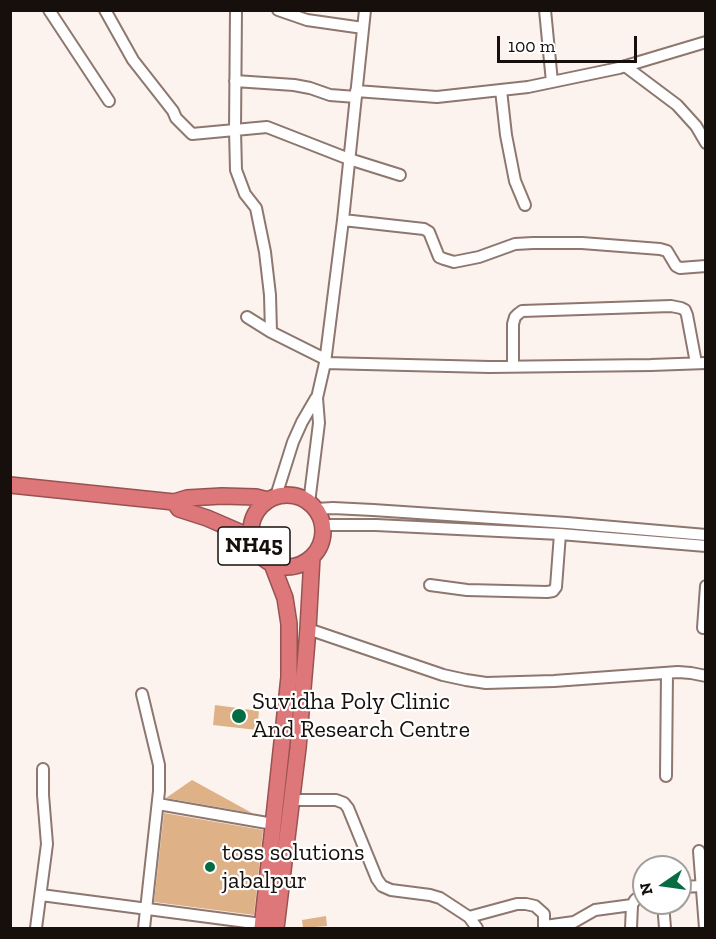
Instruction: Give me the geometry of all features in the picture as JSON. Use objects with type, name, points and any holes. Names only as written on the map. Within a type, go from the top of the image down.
[{"type":"highway","name":"NH45","points":[[10,485],[174,502],[187,498],[222,496],[272,498],[294,495],[313,506],[323,525],[321,542],[312,557],[305,563],[289,568],[280,567],[264,560],[254,546],[251,529],[256,512],[272,498]]},
{"type":"highway","name":"NH45","points":[[174,502],[179,508],[251,537]]},
{"type":"highway","name":"NH45","points":[[267,927],[292,800],[308,629],[312,557]]},
{"type":"highway","name":"NH45","points":[[267,927],[273,824],[289,677],[289,624],[285,598],[272,564]]},
{"type":"street","points":[[49,10],[109,101]]},
{"type":"street","points":[[105,10],[133,60],[176,118],[192,134],[267,127],[349,159],[400,175]]},
{"type":"street","points":[[236,10],[234,130],[236,170],[245,194],[256,208],[265,252],[271,304],[271,332]]},
{"type":"street","points":[[278,10],[307,20],[363,28]]},
{"type":"street","points":[[272,498],[293,442],[316,398],[325,361],[343,220],[365,10]]},
{"type":"street","points":[[544,10],[552,82]]},
{"type":"street","points":[[235,81],[294,85],[330,95],[437,97],[552,82],[626,66],[705,42]]},
{"type":"street","points":[[626,66],[677,105],[705,140]]},
{"type":"street","points":[[501,90],[506,135],[513,169],[525,205]]},
{"type":"street","points":[[343,220],[424,229],[429,232],[439,256],[444,260],[454,262],[479,257],[515,244],[582,243],[660,249],[667,251],[676,266],[680,268],[705,266]]},
{"type":"street","points":[[247,317],[325,361],[478,367],[701,363],[685,310],[671,306],[522,311],[515,317],[513,324],[513,366]]},
{"type":"street","points":[[316,398],[319,423],[313,506],[556,522],[705,535]]},
{"type":"street","points":[[323,525],[376,525],[560,534],[705,546]]},
{"type":"street","points":[[430,585],[467,590],[554,591],[560,534]]},
{"type":"street","points":[[703,628],[705,586]]},
{"type":"street","points":[[308,629],[443,675],[466,680],[554,681],[667,673],[691,673],[705,676]]},
{"type":"street","points":[[666,776],[667,673]]},
{"type":"street","points":[[142,694],[159,765],[158,804],[144,928]]},
{"type":"street","points":[[36,928],[47,844],[43,768]]},
{"type":"street","points":[[292,800],[336,800],[344,803],[382,886],[391,890],[441,898],[469,917],[477,928]]},
{"type":"street","points":[[158,804],[273,824]]},
{"type":"street","points":[[699,851],[705,928]]},
{"type":"street","points":[[692,886],[702,886]]},
{"type":"street","points":[[40,895],[267,927]]},
{"type":"street","points":[[469,917],[517,904],[526,904],[542,911],[544,927],[574,922],[595,910],[632,905],[631,928]]},
{"type":"building","points":[[215,705],[259,711],[257,730],[213,725]]},
{"type":"building","points":[[192,780],[252,813],[166,798]]},
{"type":"building","name":"toss solutions jabalpur","points":[[164,813],[263,830],[254,915],[154,902]]},
{"type":"building","points":[[326,916],[327,926],[303,928],[302,920]]},
{"type":"place","name":"Suvidha Poly Clinic And Research Centre","points":[[239,716]]},
{"type":"place","name":"toss solutions jabalpur","points":[[210,867]]}]
